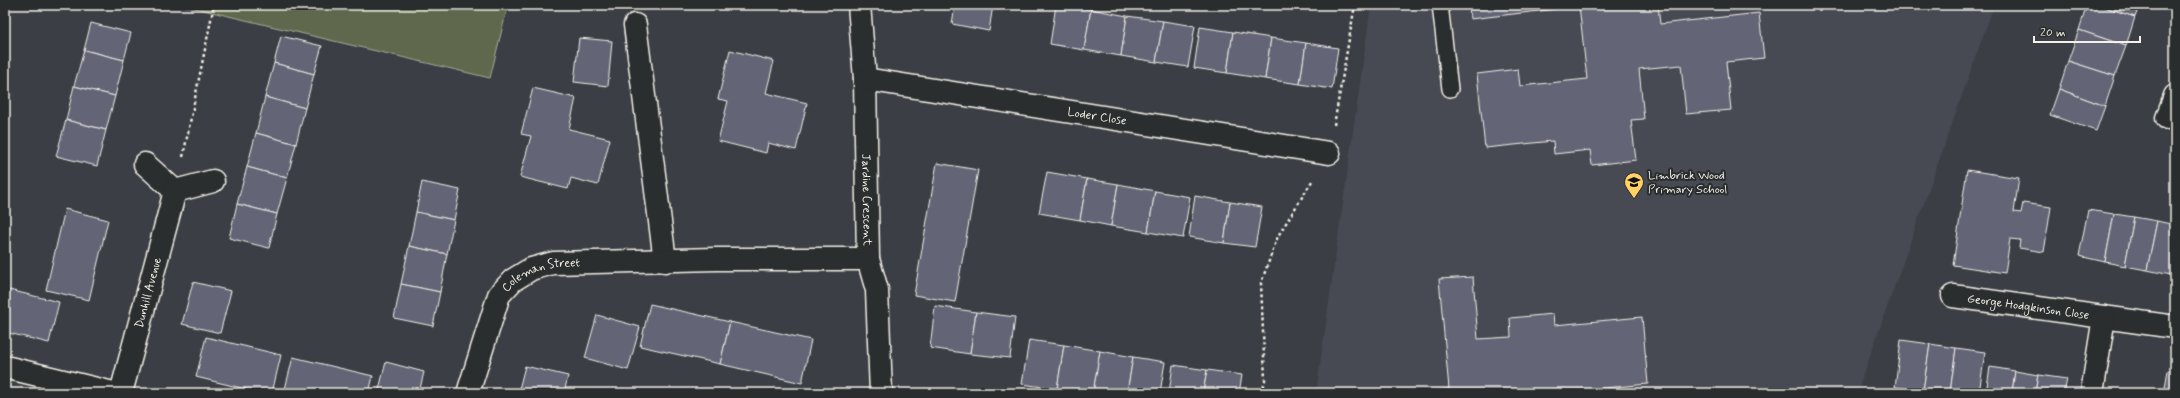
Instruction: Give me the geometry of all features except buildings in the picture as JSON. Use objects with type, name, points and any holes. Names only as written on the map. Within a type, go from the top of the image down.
[{"type":"street","name":"Jardine Crescent","points":[[859,5],[865,79],[868,259],[877,290],[881,393]]},
{"type":"street","points":[[635,25],[665,261]]},
{"type":"street","name":"Loder Close","points":[[865,79],[1329,153]]},
{"type":"street","points":[[2167,118],[2175,96]]},
{"type":"street","points":[[145,164],[175,191],[213,181]]},
{"type":"street","name":"Dunhill Avenue","points":[[121,393],[175,191]]},
{"type":"street","name":"Coleman Street","points":[[468,393],[499,295],[513,280],[531,269],[553,263],[868,259]]},
{"type":"street","name":"George Hodgkinson Close","points":[[1953,296],[2175,327]]},
{"type":"street","name":"George Hodgkinson Close","points":[[2092,393],[2104,317]]},
{"type":"street","points":[[5,367],[113,393]]},
{"type":"lane","points":[[1440,5],[1450,89]]},
{"type":"path","points":[[175,191],[214,5]]},
{"type":"path","points":[[1262,393],[1265,380],[1261,283],[1278,236],[1329,153],[1355,5]]},
{"type":"shaded area","name":"Limbrick Wood Primary School","points":[[1371,5],[1994,5],[1857,393],[1316,393]]},
{"type":"green space","points":[[182,5],[508,5],[490,78]]},
{"type":"place","name":"Limbrick Wood Primary School","points":[[1634,199]]}]
